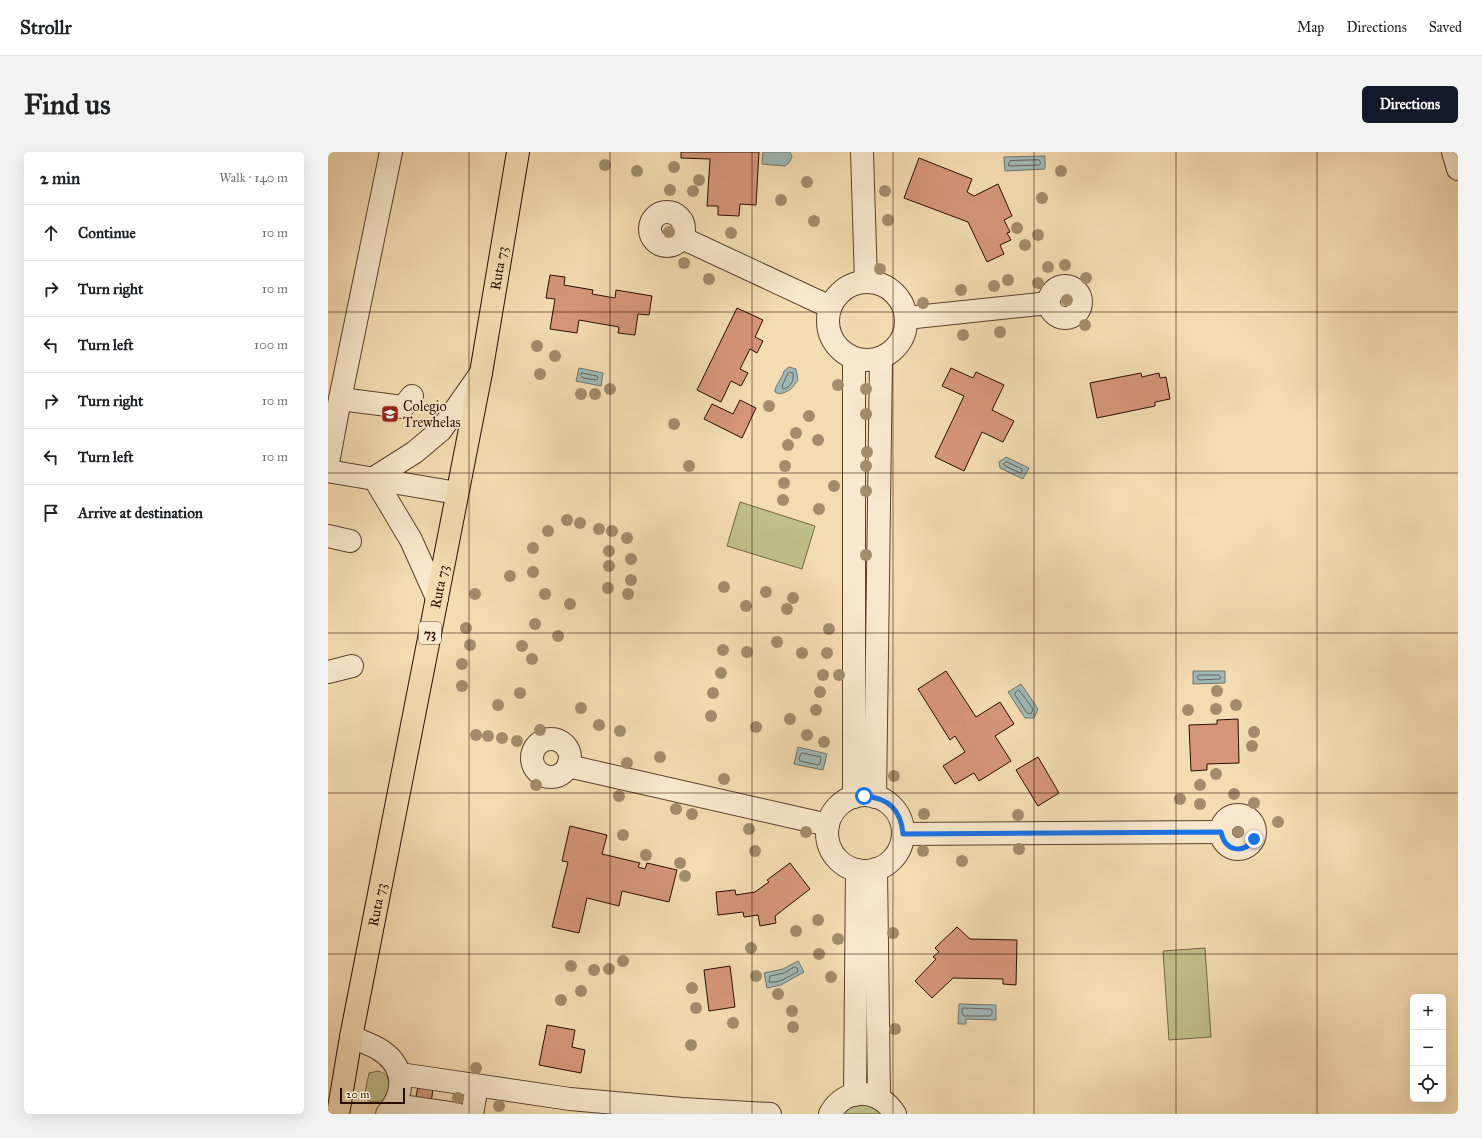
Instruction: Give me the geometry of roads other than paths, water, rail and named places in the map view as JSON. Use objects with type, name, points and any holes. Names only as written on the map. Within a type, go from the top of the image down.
[{"type":"main road","name":"Ruta 73","points":[[338,1114],[351,1037],[481,372],[518,152]]},
{"type":"street","points":[[328,463],[391,152]]},
{"type":"street","points":[[862,152],[866,282]]},
{"type":"street","points":[[1453,152],[1458,169]]},
{"type":"street","points":[[682,238],[830,307]]},
{"type":"street","points":[[866,282],[885,286],[900,299],[904,308],[906,328],[903,337],[890,353],[881,358],[863,360],[845,354],[837,347],[828,328],[828,317],[830,307],[841,292],[857,283],[866,282]]},
{"type":"street","points":[[906,318],[1049,303]]},
{"type":"street","points":[[854,358],[854,593],[864,797]]},
{"type":"street","points":[[864,797],[877,594],[881,358]]},
{"type":"street","points":[[374,478],[415,452],[441,430],[481,372]]},
{"type":"street","points":[[340,399],[403,407],[412,396]]},
{"type":"street","points":[[328,470],[457,493]]},
{"type":"street","points":[[374,478],[411,540],[437,598]]},
{"type":"street","points":[[328,536],[350,541]]},
{"type":"street","points":[[854,593],[877,594]]},
{"type":"street","points":[[328,672],[352,666]]},
{"type":"street","points":[[568,766],[828,825]]},
{"type":"street","points":[[864,797],[884,800],[892,806],[902,824],[903,834],[901,846],[895,856],[887,864],[866,870],[846,866],[837,858],[830,848],[828,837],[828,825],[837,808],[845,801],[864,797]]},
{"type":"street","points":[[903,834],[1221,832]]},
{"type":"street","points":[[855,1094],[866,870]]},
{"type":"street","points":[[866,870],[879,1097]]},
{"type":"street","points":[[351,1037],[377,1048],[389,1057],[400,1074],[400,1094],[391,1109],[456,1114]]},
{"type":"street","points":[[400,1074],[570,1099],[770,1114]]},
{"type":"street","points":[[472,1114],[477,1086]]},
{"type":"street","points":[[830,1114],[839,1102],[855,1094],[868,1094],[879,1097],[890,1105],[895,1114]]},
{"type":"water","points":[[763,152],[790,152],[792,157],[789,163],[785,166],[762,164]]},
{"type":"water","points":[[1045,156],[1045,169],[1005,171],[1004,157]]},
{"type":"water","points":[[789,367],[796,369],[798,380],[790,389],[779,394],[775,392],[776,387],[784,371]]},
{"type":"water","points":[[579,368],[603,373],[601,386],[576,381]]},
{"type":"water","points":[[1006,457],[1029,468],[1023,479],[1000,468],[999,462]]},
{"type":"water","points":[[1193,671],[1225,671],[1225,683],[1193,684]]},
{"type":"water","points":[[1021,684],[1038,709],[1034,718],[1025,718],[1008,692]]},
{"type":"water","points":[[798,747],[827,754],[823,770],[794,764]]},
{"type":"water","points":[[798,961],[804,972],[781,985],[767,988],[764,973],[783,969]]},
{"type":"water","points":[[959,1004],[996,1005],[996,1020],[966,1019],[966,1024],[958,1024]]},
{"type":"place","name":"Colegio Trewhelas","points":[[390,414]]}]
